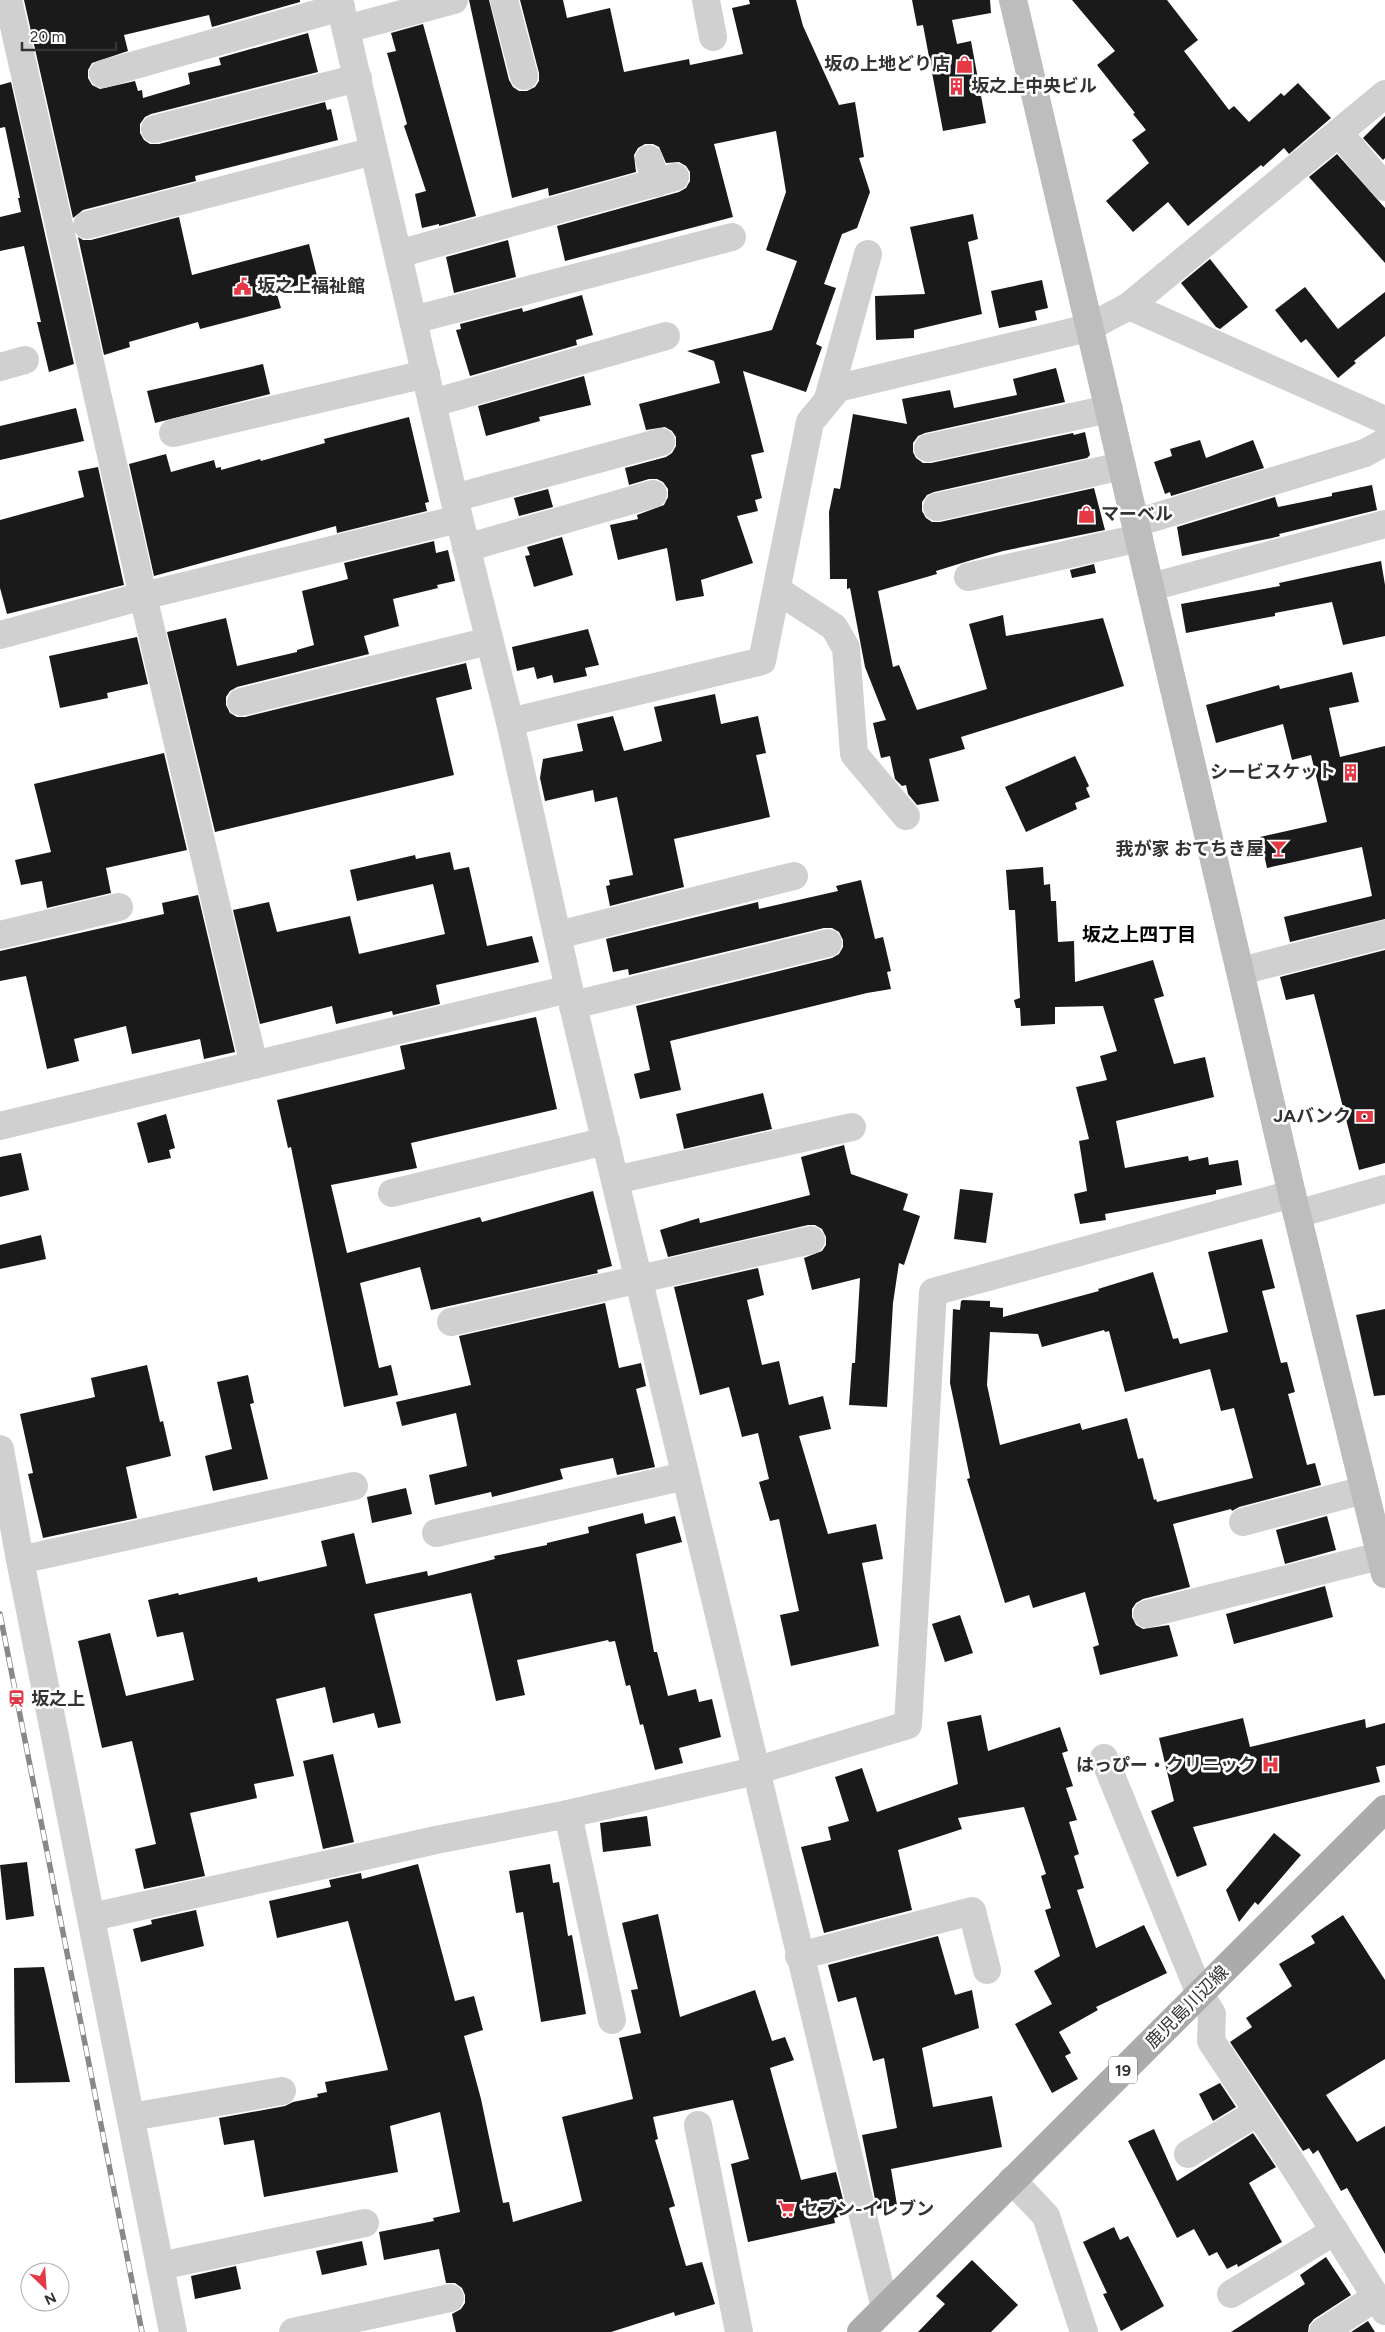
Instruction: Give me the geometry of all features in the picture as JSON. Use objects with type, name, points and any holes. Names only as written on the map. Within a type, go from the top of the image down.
[{"type":"main road","name":"鹿児島川辺線","points":[[861,2332],[1385,1809]]},
{"type":"street","points":[[8,0],[143,596],[254,1065]]},
{"type":"street","points":[[103,74],[342,12],[454,0]]},
{"type":"street","points":[[504,0],[524,76]]},
{"type":"street","points":[[706,0],[713,37]]},
{"type":"street","points":[[1013,0],[1088,328],[1138,530],[1295,1204],[1383,1565],[1147,1614]]},
{"type":"street","points":[[342,12],[466,548],[510,722],[571,997],[640,1278],[799,1956],[885,2308]]},
{"type":"street","points":[[156,129],[358,78]]},
{"type":"street","points":[[510,722],[762,661],[810,422],[838,388],[1088,328],[1129,306],[1385,94]]},
{"type":"street","points":[[1338,133],[1385,187]]},
{"type":"street","points":[[87,225],[374,150]]},
{"type":"street","points":[[398,254],[660,173]]},
{"type":"street","points":[[413,320],[732,237]]},
{"type":"street","points":[[828,400],[868,254]]},
{"type":"street","points":[[1129,306],[1385,420]]},
{"type":"street","points":[[433,403],[666,336]]},
{"type":"street","points":[[173,433],[426,374]]},
{"type":"street","points":[[928,448],[1108,409]]},
{"type":"street","points":[[0,635],[457,508],[661,442]]},
{"type":"street","points":[[968,577],[1138,530],[1365,453],[1385,442]]},
{"type":"street","points":[[937,507],[1122,466]]},
{"type":"street","points":[[466,548],[653,494]]},
{"type":"street","points":[[1151,587],[1385,524]]},
{"type":"street","points":[[777,590],[834,627],[846,648],[854,754],[906,816]]},
{"type":"street","points":[[241,702],[490,640]]},
{"type":"street","points":[[558,935],[794,876]]},
{"type":"street","points":[[0,935],[120,907]]},
{"type":"street","points":[[1240,971],[1385,934]]},
{"type":"street","points":[[0,1126],[254,1065],[828,943]]},
{"type":"street","points":[[615,1180],[852,1128]]},
{"type":"street","points":[[392,1193],[606,1141]]},
{"type":"street","points":[[92,1917],[436,1840],[568,1814],[755,1771],[908,1725],[933,1292],[1295,1204],[1385,1189]]},
{"type":"street","points":[[451,1322],[811,1240]]},
{"type":"street","points":[[0,1449],[20,1560],[132,2117],[173,2332]]},
{"type":"street","points":[[436,1533],[685,1476]]},
{"type":"street","points":[[20,1560],[354,1486]]},
{"type":"street","points":[[1243,1522],[1364,1490]]},
{"type":"street","points":[[1104,1758],[1200,1994],[1212,2014],[1212,2042],[1381,2304],[1323,2332]]},
{"type":"street","points":[[568,1814],[612,2020]]},
{"type":"street","points":[[799,1956],[972,1911],[987,1970]]},
{"type":"street","points":[[132,2117],[282,2091]]},
{"type":"street","points":[[1188,2154],[1258,2112]]},
{"type":"street","points":[[698,2125],[733,2330]]},
{"type":"street","points":[[1012,2180],[1046,2216],[1084,2332]]},
{"type":"street","points":[[160,2266],[365,2223]]},
{"type":"street","points":[[1231,2294],[1335,2231]]},
{"type":"street","points":[[293,2332],[450,2298]]},
{"type":"building","points":[[24,0],[300,0],[300,2],[212,27],[209,15],[124,35],[128,51],[92,63],[88,70],[88,78],[92,85],[100,89],[135,81],[138,91],[142,90],[143,98],[190,84],[188,73],[221,65],[219,58],[308,33],[318,72],[151,114],[145,117],[140,124],[140,133],[144,140],[150,144],[159,144],[325,102],[327,110],[331,109],[338,140],[195,176],[196,181],[83,210],[73,218]]},
{"type":"building","points":[[469,0],[489,0],[509,80],[513,87],[519,91],[527,91],[535,87],[539,81],[539,73],[520,0],[563,0],[567,18],[610,8],[624,72],[689,59],[690,65],[743,54],[732,8],[750,4],[749,0],[796,0],[803,26],[839,105],[855,102],[864,157],[859,158],[870,192],[857,228],[842,234],[824,284],[836,288],[816,344],[822,347],[806,392],[743,371],[764,452],[751,455],[762,498],[755,500],[758,511],[737,516],[753,563],[701,580],[704,596],[676,601],[667,548],[618,560],[610,525],[638,519],[637,515],[664,505],[668,497],[668,489],[663,482],[657,479],[649,479],[629,485],[625,468],[666,457],[672,453],[676,446],[676,437],[672,431],[665,427],[646,430],[639,404],[720,383],[714,361],[687,351],[772,330],[797,261],[766,250],[786,192],[776,131],[714,144],[733,217],[565,261],[557,226],[679,192],[686,188],[690,181],[690,172],[686,166],[679,162],[666,163],[659,147],[653,144],[645,144],[638,148],[634,155],[636,172],[549,196],[548,188],[512,198]]},
{"type":"building","name":"坂之上中央ビル","points":[[912,0],[990,0],[991,13],[952,20],[957,44],[971,41],[986,123],[943,131],[923,25],[917,26]]},
{"type":"building","points":[[1072,0],[1167,0],[1198,40],[1184,51],[1229,110],[1234,106],[1249,122],[1281,93],[1284,96],[1298,83],[1331,118],[1289,154],[1284,148],[1263,167],[1261,165],[1188,226],[1168,202],[1133,232],[1106,201],[1149,163],[1132,140],[1146,130],[1097,65],[1115,51]]},
{"type":"building","points":[[423,24],[476,216],[439,226],[439,224],[422,228],[415,194],[426,191],[404,126],[407,124],[387,53],[396,51],[391,33]]},
{"type":"building","points":[[11,82],[74,364],[49,372],[37,322],[41,322],[24,246],[0,251],[0,217],[21,212],[18,198],[20,198],[5,127],[0,128],[0,85]]},
{"type":"building","points":[[1385,116],[1385,158],[1383,160],[1363,138]]},
{"type":"building","points":[[1337,154],[1385,208],[1385,263],[1309,177]]},
{"type":"building","points":[[973,214],[978,239],[968,242],[982,314],[914,330],[914,338],[876,340],[875,296],[925,294],[910,227]]},
{"type":"building","points":[[179,217],[192,275],[309,244],[318,280],[276,291],[281,308],[200,329],[198,322],[129,342],[130,347],[104,355],[78,237],[83,240],[91,240]]},
{"type":"building","points":[[508,240],[516,277],[454,293],[446,257]]},
{"type":"building","points":[[1210,259],[1248,307],[1220,329],[1216,327],[1181,283]]},
{"type":"building","points":[[1042,280],[1048,308],[1035,311],[1037,320],[999,328],[991,291]]},
{"type":"building","points":[[1305,287],[1338,329],[1385,292],[1385,336],[1354,361],[1356,363],[1338,378],[1306,339],[1301,343],[1275,310]]},
{"type":"building","points":[[582,295],[593,335],[576,340],[577,345],[470,376],[456,330],[461,329],[460,324],[522,308],[523,312]]},
{"type":"building","points":[[263,364],[270,394],[155,423],[147,391]]},
{"type":"building","points":[[1056,368],[1065,402],[925,433],[918,436],[913,443],[913,452],[916,458],[923,463],[931,463],[1085,432],[1090,455],[1087,458],[934,492],[927,495],[922,502],[922,511],[926,518],[932,522],[940,522],[1094,488],[1105,530],[1003,551],[936,571],[937,574],[878,591],[893,667],[899,665],[917,710],[987,689],[969,624],[1003,615],[1006,636],[1103,618],[1124,686],[961,737],[965,749],[929,759],[939,801],[917,805],[908,794],[906,785],[902,786],[895,779],[890,756],[881,758],[873,723],[886,720],[865,667],[850,588],[847,589],[847,579],[830,579],[829,512],[834,488],[840,489],[853,414],[907,424],[902,399],[950,390],[954,408],[1017,395],[1013,379]]},
{"type":"building","points":[[584,376],[591,405],[539,417],[540,421],[486,436],[478,406]]},
{"type":"building","points":[[76,408],[84,441],[0,460],[0,426]]},
{"type":"building","points":[[409,417],[429,502],[425,503],[427,511],[337,533],[336,526],[154,576],[129,464],[166,454],[171,472],[214,460],[216,468],[221,467],[221,470],[325,443],[324,439]]},
{"type":"building","points":[[1200,440],[1206,458],[1253,440],[1264,468],[1171,496],[1170,492],[1165,494],[1154,462],[1172,456],[1170,449]]},
{"type":"building","points":[[98,467],[124,585],[7,614],[0,588],[0,520],[84,497],[78,471]]},
{"type":"building","points":[[1372,485],[1377,510],[1279,534],[1280,536],[1272,538],[1182,556],[1177,527],[1275,497],[1278,507],[1332,496],[1332,493]]},
{"type":"building","points":[[548,489],[553,507],[519,516],[514,498]]},
{"type":"building","points":[[562,537],[573,575],[534,587],[525,556],[530,555],[527,547]]},
{"type":"building","points":[[434,541],[436,553],[448,550],[455,581],[437,585],[438,588],[393,599],[399,626],[364,636],[369,654],[237,687],[230,691],[226,697],[226,705],[230,713],[237,717],[245,717],[466,663],[472,689],[436,698],[454,775],[215,832],[167,632],[226,618],[237,666],[297,652],[297,650],[314,645],[302,591],[348,579],[344,563]]},
{"type":"building","points":[[1381,561],[1385,585],[1385,636],[1343,645],[1332,602],[1275,613],[1275,616],[1186,633],[1181,604],[1280,586],[1279,583]]},
{"type":"building","points":[[1094,564],[1096,573],[1072,578],[1070,570]]},
{"type":"building","points":[[588,629],[599,665],[585,668],[587,676],[554,683],[552,675],[537,679],[534,667],[517,671],[512,647]]},
{"type":"building","points":[[137,637],[148,684],[107,693],[108,698],[60,708],[49,656]]},
{"type":"building","points":[[1352,672],[1359,702],[1329,708],[1340,757],[1385,746],[1385,919],[1290,942],[1284,917],[1372,896],[1362,847],[1267,868],[1260,837],[1327,822],[1311,755],[1292,760],[1283,724],[1216,743],[1206,705],[1279,685],[1280,689]]},
{"type":"building","points":[[715,694],[721,724],[758,716],[766,753],[756,755],[770,817],[674,839],[684,887],[610,906],[606,886],[610,885],[609,880],[633,875],[617,797],[595,802],[593,790],[545,801],[540,778],[543,759],[583,751],[577,724],[613,716],[624,751],[662,741],[654,707]]},
{"type":"building","points":[[164,753],[187,850],[106,868],[111,893],[47,908],[42,881],[21,885],[15,860],[51,852],[34,784]]},
{"type":"building","points":[[1075,756],[1089,786],[1086,788],[1090,797],[1075,803],[1077,809],[1026,832],[1005,787]]},
{"type":"building","points":[[450,852],[454,870],[469,867],[487,946],[532,936],[539,962],[436,985],[440,1004],[393,1015],[392,1011],[336,1024],[332,1006],[260,1024],[233,910],[269,902],[277,932],[350,916],[359,954],[445,934],[433,884],[357,901],[350,870],[415,855],[416,859]]},
{"type":"building","points":[[1043,867],[1044,885],[1050,884],[1051,901],[1056,901],[1058,942],[1074,941],[1075,982],[1153,960],[1164,996],[1154,999],[1174,1064],[1205,1057],[1214,1097],[1116,1121],[1125,1168],[1188,1156],[1189,1161],[1208,1157],[1209,1165],[1238,1160],[1242,1185],[1216,1190],[1216,1194],[1105,1214],[1106,1220],[1080,1224],[1074,1194],[1087,1191],[1079,1141],[1089,1139],[1076,1087],[1107,1080],[1100,1056],[1117,1051],[1103,1006],[1055,1007],[1055,1024],[1021,1026],[1020,1008],[1016,1008],[1014,1000],[1020,998],[1015,910],[1009,910],[1006,870]]},
{"type":"building","points":[[861,880],[875,939],[883,937],[891,971],[887,972],[891,989],[867,993],[670,1041],[681,1090],[640,1099],[634,1074],[650,1070],[636,1006],[832,958],[839,954],[843,947],[843,940],[839,932],[832,928],[824,928],[629,975],[628,969],[613,972],[606,939],[758,902],[759,909],[838,891],[836,886]]},
{"type":"building","points":[[198,895],[235,1052],[204,1059],[200,1039],[132,1054],[126,1026],[74,1039],[79,1061],[47,1069],[26,976],[0,981],[0,951],[164,914],[162,903]]},
{"type":"building","points":[[1385,950],[1385,1163],[1359,1170],[1314,994],[1286,1000],[1280,977]]},
{"type":"building","points":[[536,1017],[557,1109],[411,1143],[417,1168],[331,1185],[347,1253],[480,1217],[482,1222],[593,1191],[612,1266],[597,1270],[598,1273],[431,1310],[420,1267],[360,1283],[379,1368],[391,1365],[398,1395],[344,1407],[291,1147],[288,1148],[277,1100],[405,1069],[400,1046]]},
{"type":"building","points":[[763,1093],[772,1129],[684,1149],[676,1114]]},
{"type":"building","points":[[166,1114],[175,1148],[169,1150],[171,1158],[148,1163],[137,1123]]},
{"type":"building","points":[[844,1145],[851,1174],[908,1194],[903,1210],[920,1216],[904,1265],[899,1263],[893,1303],[887,1407],[849,1405],[852,1363],[855,1363],[860,1278],[812,1290],[804,1258],[822,1251],[826,1245],[826,1237],[822,1229],[815,1225],[808,1225],[668,1257],[660,1230],[699,1218],[700,1223],[810,1195],[801,1157]]},
{"type":"building","points":[[21,1153],[29,1190],[0,1197],[0,1157]]},
{"type":"building","points":[[960,1189],[993,1193],[986,1243],[954,1239]]},
{"type":"building","points":[[41,1235],[46,1259],[0,1269],[0,1245]]},
{"type":"building","points":[[1262,1239],[1275,1288],[1262,1291],[1281,1363],[1287,1362],[1295,1392],[1288,1394],[1307,1465],[1315,1463],[1321,1485],[1239,1507],[1232,1511],[1231,1509],[1173,1524],[1190,1587],[1143,1599],[1136,1603],[1132,1609],[1132,1617],[1136,1625],[1143,1629],[1169,1625],[1178,1656],[1100,1675],[1093,1647],[1099,1645],[1085,1592],[1033,1608],[1029,1595],[1005,1603],[967,1479],[970,1478],[950,1383],[953,1309],[960,1310],[961,1301],[963,1300],[990,1301],[990,1307],[1003,1308],[1003,1317],[1099,1291],[1098,1289],[1153,1272],[1173,1339],[1178,1338],[1180,1344],[1228,1332],[1208,1252]],"holes":[[[1104,1330],[1105,1332],[1109,1331],[1125,1392],[1210,1369],[1221,1411],[1234,1408],[1253,1478],[1157,1502],[1156,1499],[1154,1500],[1143,1458],[1138,1459],[1127,1418],[1082,1430],[1080,1423],[1000,1445],[987,1385],[990,1332],[1038,1334],[1042,1347]]]},
{"type":"building","points":[[758,1268],[764,1295],[747,1300],[762,1365],[779,1361],[789,1405],[823,1396],[831,1429],[799,1436],[828,1534],[876,1524],[883,1559],[862,1563],[879,1646],[791,1666],[780,1615],[799,1611],[779,1519],[770,1521],[759,1482],[769,1479],[758,1433],[742,1437],[729,1387],[700,1395],[674,1287]]},
{"type":"building","points":[[605,1303],[619,1368],[641,1363],[646,1386],[636,1389],[655,1467],[617,1475],[613,1458],[560,1469],[563,1479],[492,1497],[491,1492],[435,1505],[429,1475],[467,1466],[456,1413],[402,1426],[396,1402],[471,1385],[459,1336]]},
{"type":"building","points":[[1385,1309],[1385,1395],[1374,1396],[1356,1315]]},
{"type":"building","points":[[147,1365],[160,1422],[163,1421],[171,1456],[126,1467],[137,1518],[43,1538],[28,1474],[33,1473],[20,1414],[95,1397],[91,1378]]},
{"type":"building","points":[[248,1375],[254,1403],[250,1404],[268,1479],[213,1491],[205,1456],[232,1449],[217,1382]]},
{"type":"building","points":[[406,1488],[412,1514],[372,1523],[367,1497]]},
{"type":"building","points":[[643,1513],[645,1524],[675,1516],[682,1542],[636,1554],[654,1652],[657,1652],[668,1696],[696,1689],[699,1702],[712,1699],[721,1737],[679,1748],[683,1763],[655,1770],[643,1724],[640,1725],[630,1685],[626,1686],[615,1641],[609,1642],[608,1640],[517,1660],[525,1695],[496,1701],[471,1593],[374,1614],[401,1723],[378,1728],[374,1713],[333,1723],[325,1687],[276,1699],[294,1776],[254,1784],[257,1798],[190,1813],[205,1876],[144,1889],[135,1849],[156,1844],[132,1741],[102,1748],[78,1641],[110,1633],[126,1696],[194,1680],[183,1632],[157,1637],[148,1600],[178,1593],[179,1595],[257,1577],[258,1582],[327,1566],[321,1541],[354,1533],[366,1584],[427,1571],[428,1576],[495,1559],[494,1556],[547,1545],[547,1543],[589,1533],[588,1527]]},
{"type":"building","points":[[1327,1516],[1336,1550],[1285,1564],[1276,1530]]},
{"type":"building","points":[[1325,1586],[1333,1617],[1234,1644],[1226,1614]]},
{"type":"building","points":[[960,1615],[973,1653],[945,1662],[932,1624]]},
{"type":"building","points":[[981,1715],[988,1751],[1060,1727],[1068,1751],[1062,1753],[1073,1786],[1066,1788],[1077,1820],[1069,1822],[1079,1854],[1074,1856],[1084,1888],[1077,1890],[1096,1948],[1144,1925],[1167,1973],[1096,2007],[1098,2010],[1059,2032],[1071,2053],[1065,2056],[1078,2079],[1052,2093],[1015,2024],[1052,2004],[1034,1971],[1060,1956],[1045,1910],[1051,1908],[1041,1876],[1046,1874],[1024,1807],[958,1818],[962,1829],[898,1850],[912,1910],[824,1933],[801,1847],[831,1840],[828,1827],[849,1821],[835,1777],[862,1768],[877,1812],[958,1784],[947,1722]]},
{"type":"building","name":"はっぴー・クリニック","points":[[1243,1718],[1250,1747],[1365,1719],[1366,1728],[1385,1723],[1385,1765],[1376,1767],[1380,1782],[1193,1827],[1207,1865],[1177,1877],[1151,1811],[1174,1801],[1159,1738]]},
{"type":"building","points":[[333,1754],[354,1842],[323,1849],[303,1761]]},
{"type":"building","points":[[647,1816],[651,1846],[603,1852],[600,1823]]},
{"type":"building","points":[[1274,1833],[1301,1855],[1258,1905],[1255,1902],[1239,1922],[1226,1890]]},
{"type":"building","points":[[27,1862],[34,1916],[6,1920],[0,1865]]},
{"type":"building","points":[[418,1864],[455,2001],[474,1996],[483,2030],[464,2036],[481,2099],[503,2203],[509,2202],[513,2222],[582,2201],[562,2117],[633,2099],[619,2038],[641,2033],[631,1990],[638,1989],[622,1923],[658,1914],[680,2017],[755,1990],[772,2041],[785,2037],[794,2060],[770,2068],[801,2180],[836,2172],[847,2215],[834,2218],[835,2223],[748,2242],[731,2164],[749,2159],[733,2100],[653,2117],[658,2139],[655,2140],[675,2206],[669,2208],[686,2266],[702,2262],[715,2304],[675,2316],[674,2312],[611,2332],[456,2332],[452,2314],[461,2309],[465,2303],[465,2295],[462,2288],[455,2283],[446,2283],[439,2249],[384,2260],[379,2232],[434,2221],[433,2218],[460,2212],[440,2112],[390,2126],[398,2172],[264,2197],[254,2140],[224,2145],[219,2118],[285,2106],[293,2102],[318,2097],[317,2094],[327,2092],[325,2082],[388,2070],[348,1921],[277,1938],[269,1901],[331,1887],[329,1880],[361,1873],[362,1879]]},
{"type":"building","points":[[550,1864],[553,1883],[559,1882],[568,1936],[572,1935],[586,2014],[541,2022],[523,1912],[516,1913],[509,1871]]},
{"type":"building","points":[[196,1910],[204,1946],[141,1962],[133,1929],[152,1924],[151,1920]]},
{"type":"building","points":[[1343,1915],[1385,1980],[1385,2059],[1326,2095],[1357,2142],[1385,2126],[1385,2254],[1347,2188],[1341,2191],[1318,2150],[1313,2154],[1309,2148],[1303,2151],[1230,2042],[1252,2027],[1246,2018],[1292,1986],[1279,1964],[1315,1943],[1311,1936]]},
{"type":"building","points":[[938,1936],[955,1995],[972,1990],[979,2028],[922,2048],[933,2107],[992,2096],[1002,2147],[891,2169],[897,2205],[877,2209],[862,2135],[897,2128],[884,2058],[873,2061],[856,1997],[838,2002],[828,1965]]},
{"type":"building","points":[[44,1967],[70,2082],[15,2083],[14,1968]]},
{"type":"building","points":[[1220,2083],[1236,2107],[1213,2121],[1199,2094]]},
{"type":"building","points":[[1154,2129],[1177,2181],[1253,2133],[1276,2167],[1249,2183],[1282,2242],[1238,2267],[1237,2264],[1227,2269],[1217,2252],[1209,2256],[1194,2229],[1177,2238],[1128,2141]]},
{"type":"building","points":[[1114,2227],[1120,2240],[1128,2236],[1164,2306],[1121,2331],[1103,2294],[1107,2293],[1083,2242]]},
{"type":"building","points":[[362,2241],[367,2265],[322,2275],[316,2251]]},
{"type":"building","points":[[1326,2257],[1351,2295],[1314,2319],[1309,2325],[1308,2332],[1231,2332],[1305,2284],[1300,2275]]},
{"type":"building","points":[[972,2260],[1018,2305],[991,2332],[918,2332],[945,2304],[936,2296]]},
{"type":"building","points":[[236,2266],[241,2289],[195,2299],[191,2276]]},
{"type":"building","points":[[1368,2321],[1375,2332],[1351,2332]]},
{"type":"railway","points":[[0,1614],[142,2332]]},
{"type":"place","name":"坂の上地どり店","points":[[964,64]]},
{"type":"place","name":"坂之上中央ビル","points":[[957,86]]},
{"type":"place","name":"坂之上福祉館","points":[[243,286]]},
{"type":"place","name":"マーベル","points":[[1087,514]]},
{"type":"place","name":"シービスケット","points":[[1350,772]]},
{"type":"place","name":"我が家 おてちき屋","points":[[1278,849]]},
{"type":"place","name":"JAバンク","points":[[1365,1116]]},
{"type":"place","name":"坂之上","points":[[17,1699]]},
{"type":"place","name":"はっぴー・クリニック","points":[[1270,1765]]},
{"type":"place","name":"セブン-イレブン","points":[[787,2209]]},
{"type":"district","name":"坂之上四丁目","points":[[1139,934]]}]
